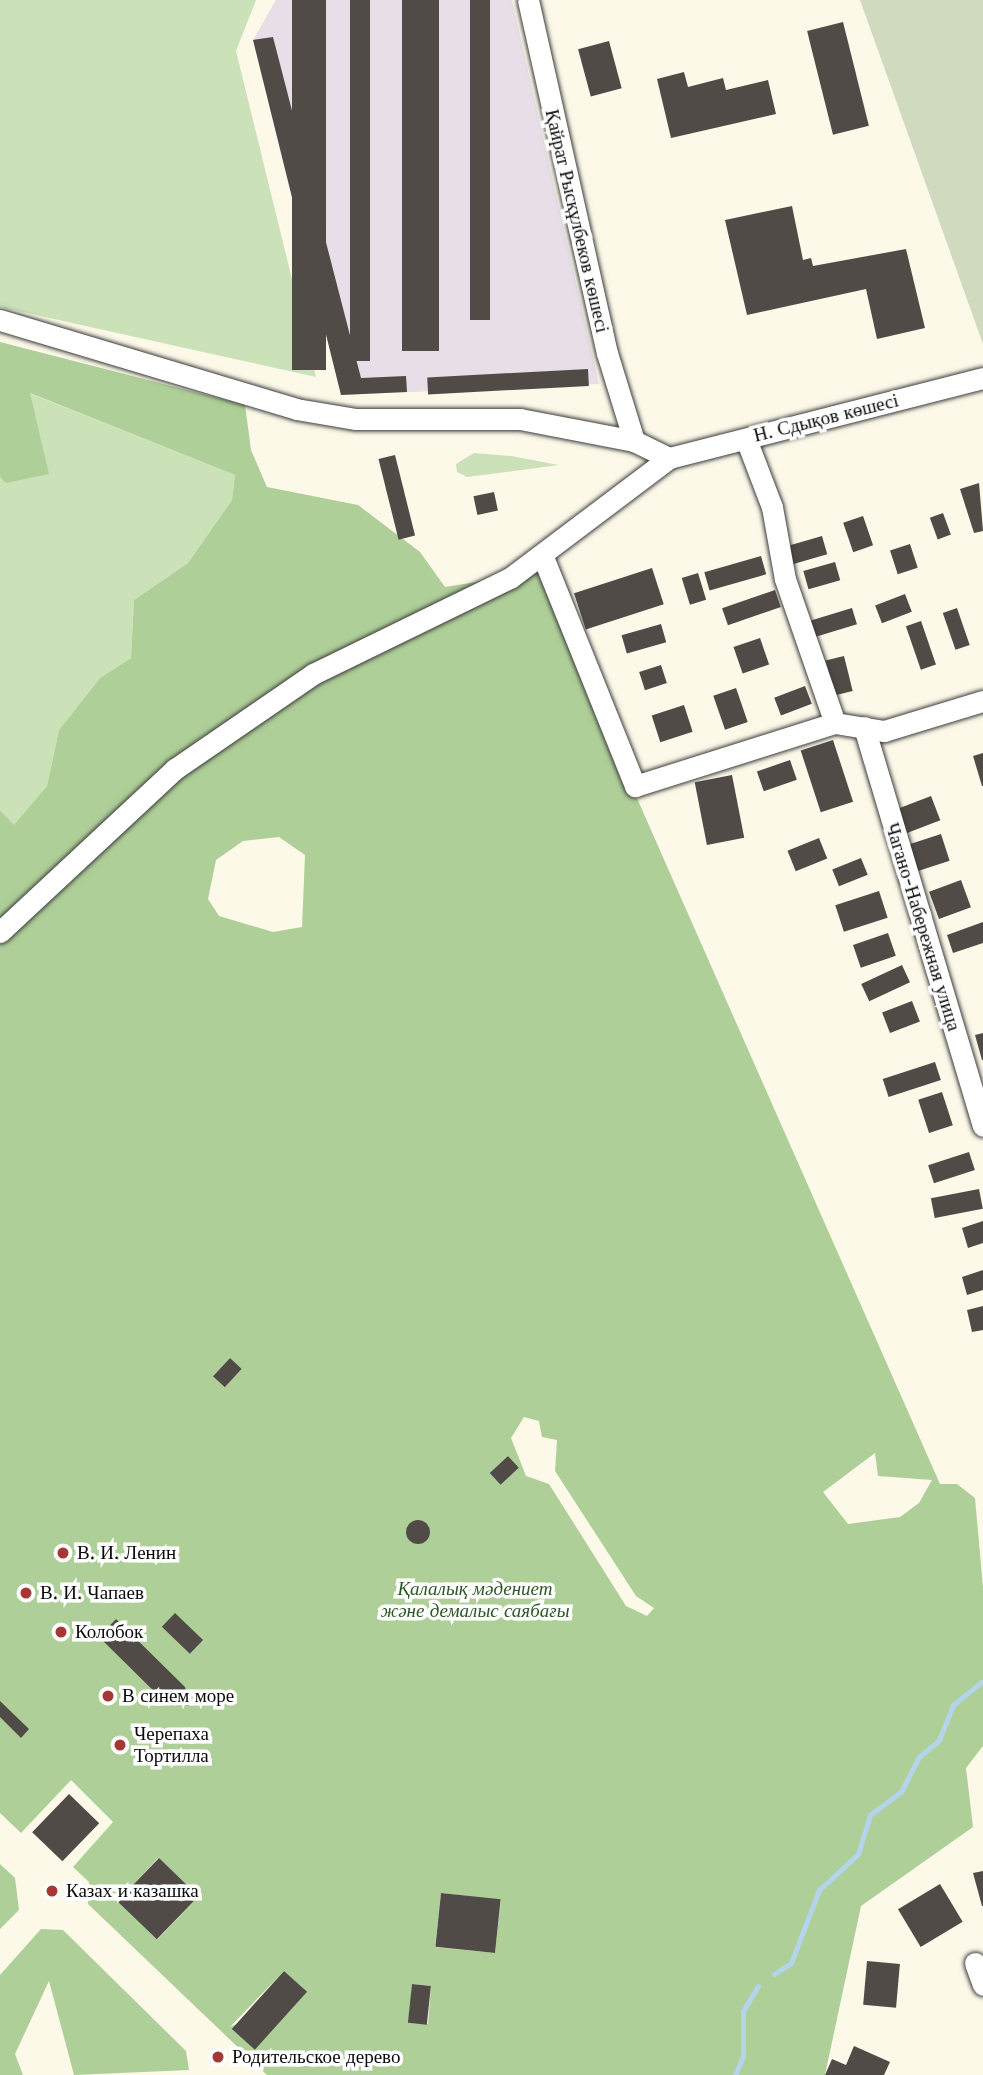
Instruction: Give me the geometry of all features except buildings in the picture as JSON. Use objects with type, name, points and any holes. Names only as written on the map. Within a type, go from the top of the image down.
[{"type":"street","name":"Қайрат Рысқұлбеков көшесі","points":[[527,0],[607,353],[634,441]]},
{"type":"street","points":[[0,320],[308,411],[355,419],[520,419],[634,441],[669,458],[543,556],[301,681],[175,769],[0,932]]},
{"type":"street","name":"Н. Сдықов көшесі","points":[[669,458],[983,378]]},
{"type":"street","points":[[746,439],[772,507],[785,579],[835,723]]},
{"type":"street","points":[[543,556],[635,786],[835,723],[884,731],[983,701]]},
{"type":"street","name":"Чагано-Набережная улица","points":[[864,727],[983,1124]]},
{"type":"street","points":[[975,1963],[983,1984]]},
{"type":"shaded area","points":[[276,0],[512,0],[599,384],[341,395],[253,40]]},
{"type":"green space","points":[[0,0],[256,0],[236,51],[316,377],[0,307]]},
{"type":"green space","points":[[860,0],[983,0],[983,344]]},
{"type":"green space","name":"Қалалық мәдениет және демалыс саябағы","points":[[0,342],[245,405],[251,450],[267,487],[358,505],[420,552],[445,587],[537,572],[940,1484],[957,1484],[975,1498],[983,1587],[983,1746],[966,1768],[973,1827],[861,1906],[825,2075],[267,2075],[88,1904],[89,1882],[73,1867],[113,1822],[71,1780],[21,1833],[0,1813],[0,810],[14,825],[47,786],[59,730],[100,678],[131,658],[134,600],[188,563],[232,500],[235,475],[30,393],[49,474],[6,483],[0,477]],"holes":[[[279,837],[305,855],[302,927],[273,932],[219,916],[208,899],[216,860],[243,841]],[[230,1358],[241,1370],[224,1387],[213,1376]],[[524,1417],[539,1421],[542,1437],[557,1440],[555,1471],[636,1596],[654,1608],[647,1616],[626,1606],[549,1484],[526,1476],[511,1438]],[[875,1453],[878,1476],[932,1480],[919,1503],[900,1517],[848,1524],[823,1492]],[[508,1456],[519,1468],[501,1484],[490,1473]],[[420,1520],[428,1538],[416,1544],[407,1527]],[[163,1627],[202,1640],[190,1653]],[[158,1858],[199,1896],[158,1939],[118,1901]],[[441,1893],[501,1900],[495,1953],[435,1947]],[[284,1971],[306,1992],[230,2027]],[[412,1984],[431,1986],[428,2024],[409,2023]]]},
{"type":"green space","points":[[29,393],[235,475],[232,500],[188,563],[134,600],[131,658],[100,678],[59,730],[47,786],[14,826],[0,810],[0,477],[6,482]]},
{"type":"green space","points":[[474,453],[511,456],[559,465],[467,477],[457,472],[456,464]]},
{"type":"green space","points":[[0,1864],[15,1878],[19,1910],[0,1929]]},
{"type":"green space","points":[[41,1929],[63,1930],[186,2051],[189,2070],[74,2075],[49,1981],[15,2054],[23,2075],[0,2075],[0,1975]]},
{"type":"waterway","points":[[774,1974],[791,1963],[819,1890],[858,1854],[870,1815],[901,1792],[919,1757],[939,1740],[953,1705],[983,1681]]},
{"type":"waterway","points":[[735,2075],[743,2056],[743,2011],[758,1986]]},
{"type":"place","name":"В. И. Ленин","points":[[63,1553]]},
{"type":"place","name":"В. И. Чапаев","points":[[26,1593]]},
{"type":"place","name":"Колобок","points":[[61,1632]]},
{"type":"place","name":"В синем море","points":[[108,1696]]},
{"type":"place","name":"Черепаха Тортилла","points":[[120,1745]]},
{"type":"place","name":"Казах и казашка","points":[[52,1891]]},
{"type":"place","name":"Родительское дерево","points":[[218,2057]]}]
